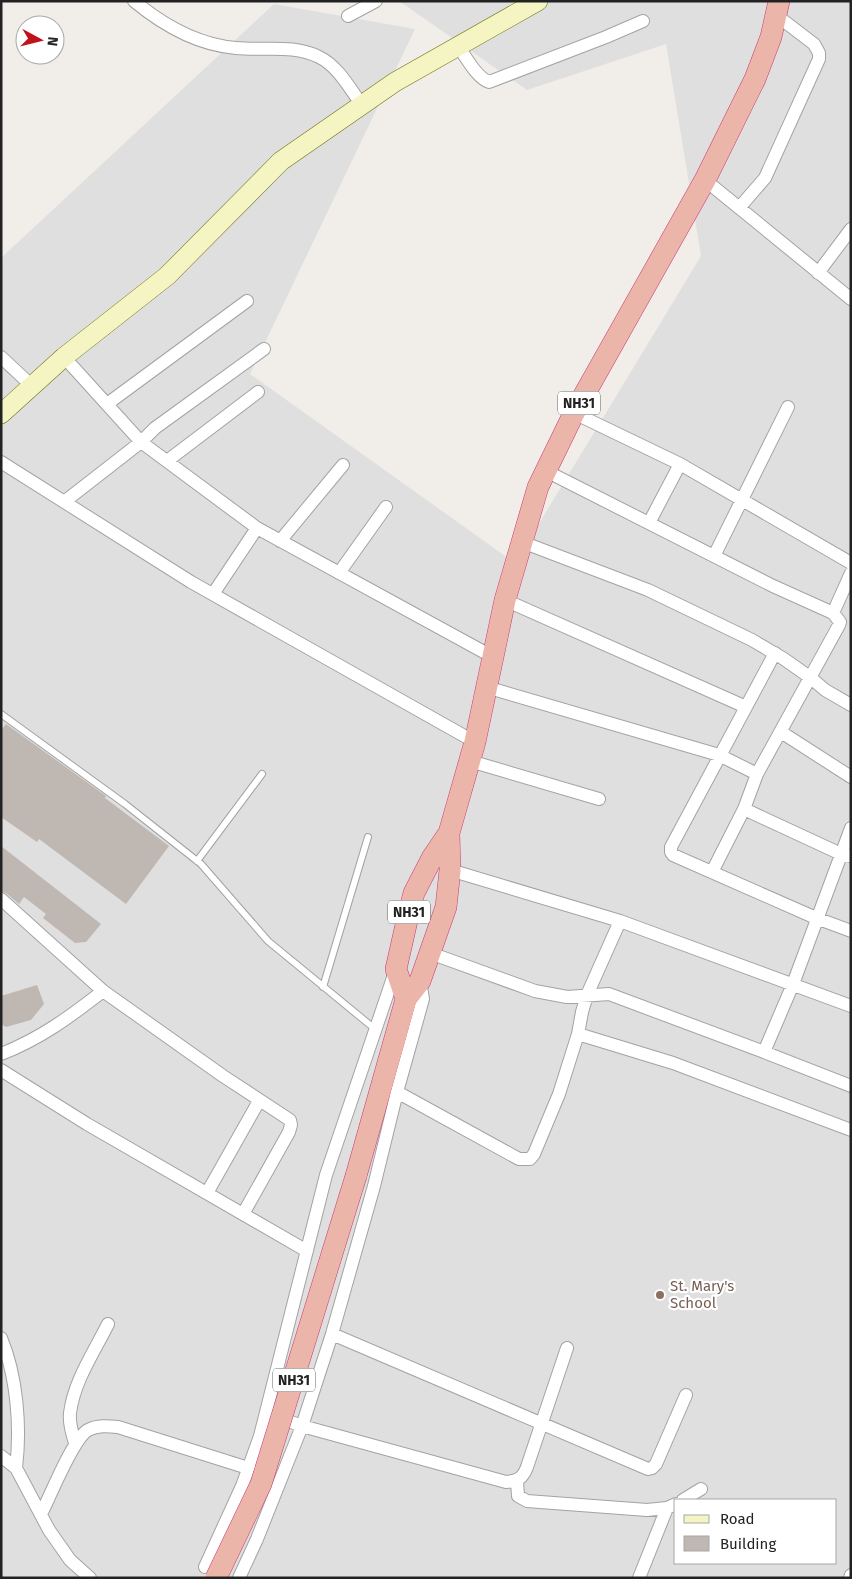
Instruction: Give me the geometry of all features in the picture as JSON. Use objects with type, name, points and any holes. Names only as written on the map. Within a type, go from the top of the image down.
[{"type":"highway","name":"NH31","points":[[211,1572],[261,1484],[356,1176],[406,999],[420,981],[441,924],[446,907],[450,870],[449,833],[472,751],[505,600],[538,488],[574,413],[705,180],[755,79],[771,36],[778,8]]},
{"type":"highway","name":"NH31","points":[[396,969],[414,893],[432,858],[449,833]]},
{"type":"highway","name":"NH31","points":[[408,916],[412,928],[420,933],[426,934],[441,924]]},
{"type":"highway","points":[[396,969],[406,999]]},
{"type":"main road","points":[[1,414],[64,357],[166,276],[281,161],[396,82],[538,1]]},
{"type":"street","points":[[134,1],[164,24],[221,46],[238,49],[287,49],[311,53],[321,57],[336,71],[362,105]]},
{"type":"street","points":[[348,16],[376,1]]},
{"type":"street","points":[[739,208],[765,178],[819,59],[819,53],[814,44],[778,8]]},
{"type":"street","points":[[458,46],[484,80],[489,82],[606,38],[643,21]]},
{"type":"street","points":[[705,180],[851,299]]},
{"type":"street","points":[[818,273],[851,229]]},
{"type":"street","points":[[107,404],[247,301]]},
{"type":"street","points":[[64,502],[141,442],[156,428],[264,349]]},
{"type":"street","points":[[1,357],[32,386]]},
{"type":"street","points":[[64,357],[141,442],[257,528],[493,657]]},
{"type":"street","points":[[167,461],[258,392]]},
{"type":"street","points":[[714,556],[788,407]]},
{"type":"street","points":[[574,413],[680,464],[851,563]]},
{"type":"street","points":[[1,462],[213,594],[472,751],[598,799]]},
{"type":"street","points":[[649,523],[680,464]]},
{"type":"street","points":[[280,541],[343,465]]},
{"type":"street","points":[[546,471],[773,586],[833,613],[845,625],[811,678],[757,774],[744,809],[712,872]]},
{"type":"street","points":[[339,573],[386,506]]},
{"type":"street","points":[[213,594],[257,528]]},
{"type":"street","points":[[522,542],[648,590],[752,640],[775,653],[811,678],[824,690],[851,705]]},
{"type":"street","points":[[833,613],[851,573]]},
{"type":"street","points":[[505,600],[746,707]]},
{"type":"street","points":[[775,653],[670,849],[673,855],[816,918],[851,931]]},
{"type":"street","points":[[486,687],[719,755],[757,774]]},
{"type":"street","points":[[781,732],[851,777]]},
{"type":"street","points":[[744,809],[846,855]]},
{"type":"street","points":[[764,1052],[793,984],[816,918],[846,855],[851,828]]},
{"type":"street","points":[[450,870],[620,921],[851,1006]]},
{"type":"street","points":[[1,899],[102,990],[259,1101],[290,1120],[289,1132],[244,1214]]},
{"type":"street","points":[[397,1092],[519,1159],[530,1159],[534,1154],[559,1094],[578,1034],[582,1012],[620,921]]},
{"type":"street","points":[[430,953],[535,991],[567,997],[609,994],[851,1086]]},
{"type":"street","points":[[211,1572],[260,1436],[326,1176],[396,969]]},
{"type":"street","points":[[239,1578],[257,1539],[302,1426],[332,1334],[374,1186],[397,1092],[423,999],[420,981]]},
{"type":"street","points":[[1,1054],[42,1035],[69,1018],[102,990]]},
{"type":"street","points":[[578,1034],[673,1063],[851,1130]]},
{"type":"street","points":[[1,1070],[87,1124],[307,1251]]},
{"type":"street","points":[[207,1193],[259,1101]]},
{"type":"street","points":[[75,1443],[70,1427],[70,1413],[74,1397],[80,1378],[108,1324]]},
{"type":"street","points":[[332,1334],[648,1469],[656,1464],[686,1395]]},
{"type":"street","points":[[1,1338],[8,1355],[14,1382],[19,1447],[16,1468]]},
{"type":"street","points":[[265,1412],[302,1426],[506,1482],[517,1481],[524,1475],[543,1424],[567,1348]]},
{"type":"street","points":[[41,1514],[75,1443],[87,1430],[101,1426],[118,1427],[248,1468]]},
{"type":"street","points":[[1,1456],[16,1468],[49,1530],[70,1560],[90,1578]]},
{"type":"street","points":[[517,1481],[518,1496],[527,1501],[647,1510],[671,1506]]},
{"type":"street","points":[[685,1499],[701,1489]]},
{"type":"street","points":[[639,1578],[671,1506]]},
{"type":"lane","points":[[1,714],[126,804],[197,861],[268,941],[375,1029]]},
{"type":"lane","points":[[197,861],[262,774]]},
{"type":"lane","points":[[323,987],[368,837]]},
{"type":"shaded area","points":[[399,1],[851,1],[851,1578],[1,1578],[1,258],[274,4],[415,29],[250,374],[515,563],[701,256],[666,44],[527,90]]},
{"type":"building","points":[[6,724],[106,796],[105,798],[169,846],[126,904],[39,839],[37,842],[1,817],[1,730]]},
{"type":"building","points":[[1,846],[101,924],[86,942],[75,943],[43,918],[46,914],[24,897],[19,904],[1,891]]},
{"type":"building","points":[[37,985],[44,1004],[31,1020],[6,1027],[1,1024],[1,996]]},
{"type":"place","name":"St. Mary's School","points":[[660,1295]]}]
